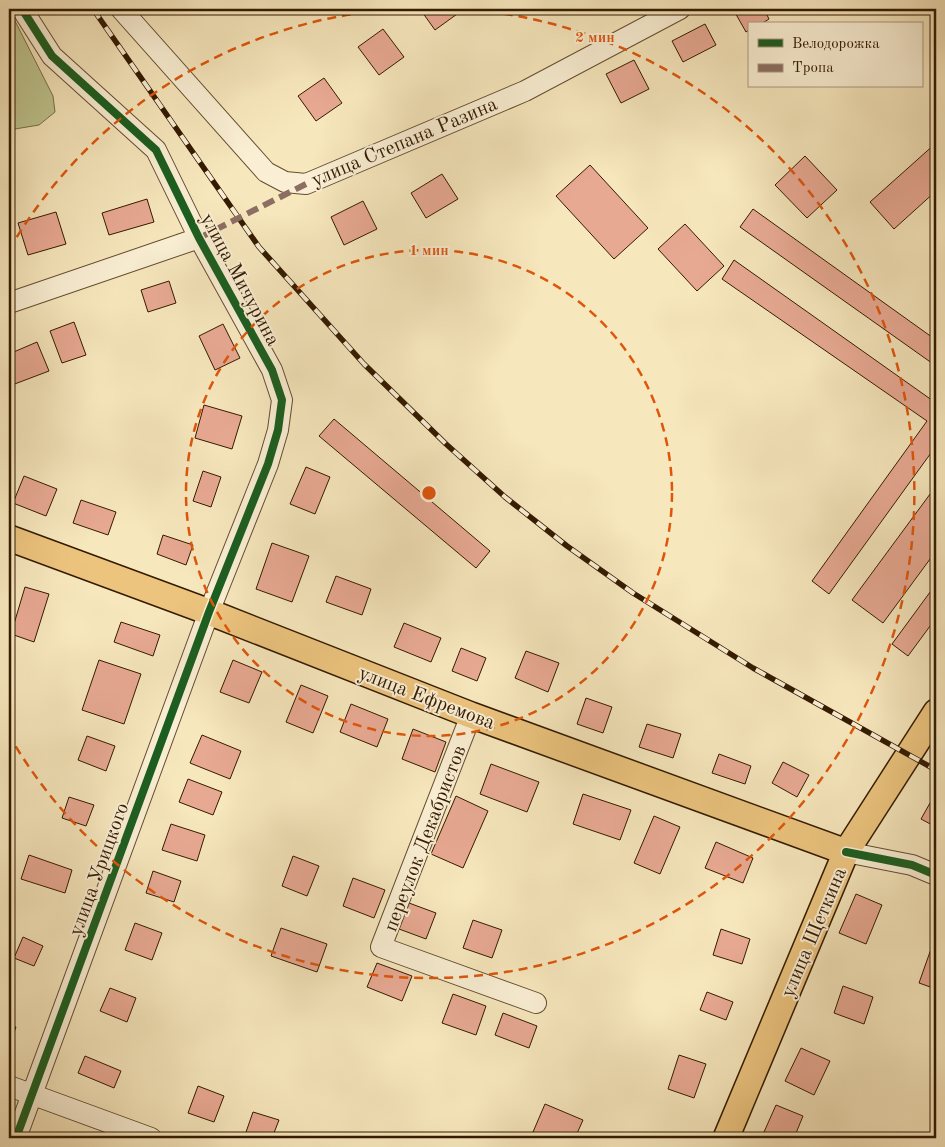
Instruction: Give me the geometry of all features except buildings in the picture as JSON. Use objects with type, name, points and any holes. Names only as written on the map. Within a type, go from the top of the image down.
[{"type":"main road","name":"улица Ефремова","points":[[9,538],[209,612],[471,715],[846,852]]},
{"type":"main road","name":"улица Щеткина","points":[[726,1138],[846,852],[936,712]]},
{"type":"street","name":"улица Мичурина","points":[[22,9],[52,56],[156,150],[199,238],[272,370],[282,400],[278,430],[268,464],[209,612]]},
{"type":"street","name":"улица Степана Разина","points":[[121,9],[266,172],[285,182],[306,184],[524,91],[680,9]]},
{"type":"street","points":[[9,303],[199,238]]},
{"type":"street","name":"улица Урицкого","points":[[16,1138],[209,612]]},
{"type":"street","name":"переулок Декабристов","points":[[471,715],[381,947],[536,1004]]},
{"type":"street","points":[[846,852],[912,864],[936,875]]},
{"type":"street","points":[[9,1086],[151,1138]]},
{"type":"green space","points":[[9,9],[53,96],[55,112],[39,125],[9,130]]},
{"type":"railway","points":[[93,9],[259,247],[364,364],[446,444],[505,497],[567,546],[633,593],[753,668],[936,770]]},
{"type":"marked path","points":[[199,238],[306,184]]},
{"type":"cycle path","points":[[16,1138],[209,612],[268,464],[278,430],[282,400],[272,370],[199,238],[156,150],[52,56],[22,9]]},
{"type":"cycle path","points":[[846,852],[912,865],[936,875]]}]
